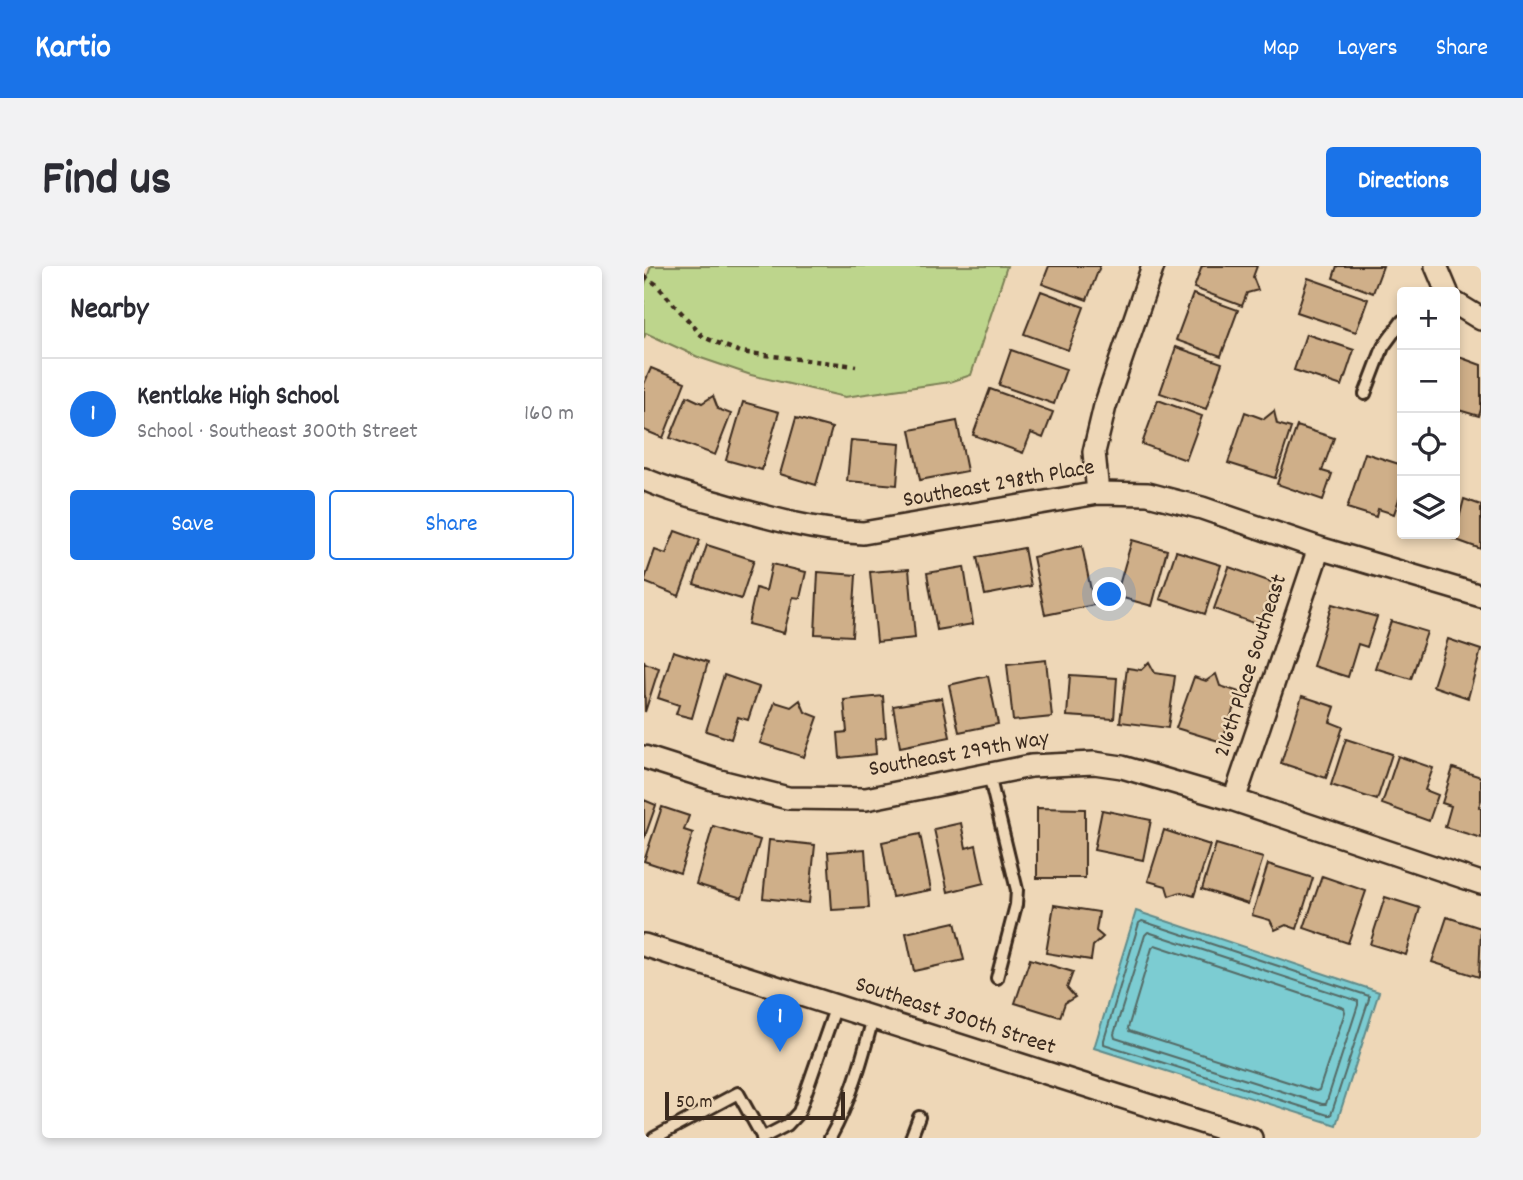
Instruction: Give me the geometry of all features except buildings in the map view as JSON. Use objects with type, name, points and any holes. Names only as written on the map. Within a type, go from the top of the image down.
[{"type":"street","points":[[1098,492],[1094,452],[1105,406],[1153,266]]},
{"type":"street","points":[[1460,306],[1481,319]]},
{"type":"street","name":"Southeast 298th Place","points":[[644,478],[699,498],[789,524],[831,532],[863,533],[1098,492],[1148,494],[1202,508],[1319,548],[1481,596]]},
{"type":"street","name":"216th Place Southeast","points":[[1234,800],[1319,548]]},
{"type":"street","name":"Southeast 299th Way","points":[[644,757],[788,799],[866,799],[1031,766],[1094,763],[1122,767],[1234,800],[1481,883]]},
{"type":"street","name":"Southeast 300th Street","points":[[644,945],[1251,1138]]},
{"type":"lane","points":[[1364,394],[1383,347],[1397,328]]},
{"type":"lane","points":[[989,775],[1017,890],[1016,905],[997,978]]},
{"type":"lane","points":[[654,1138],[738,1093],[762,1138],[787,1125],[799,1112],[836,1006]]},
{"type":"lane","points":[[830,1138],[845,1109],[861,1067],[873,1018]]},
{"type":"lane","points":[[911,1138],[919,1117]]},
{"type":"path","points":[[644,276],[656,284],[703,337],[740,352],[856,366]]},
{"type":"green space","points":[[651,266],[1007,266],[971,375],[950,382],[845,397],[751,375],[698,357],[646,333],[644,338],[644,287]]},
{"type":"water","points":[[1136,911],[1379,992],[1336,1125],[1094,1048]]},
{"type":"place","name":"Kentlake High School","points":[[780,1052]]}]
